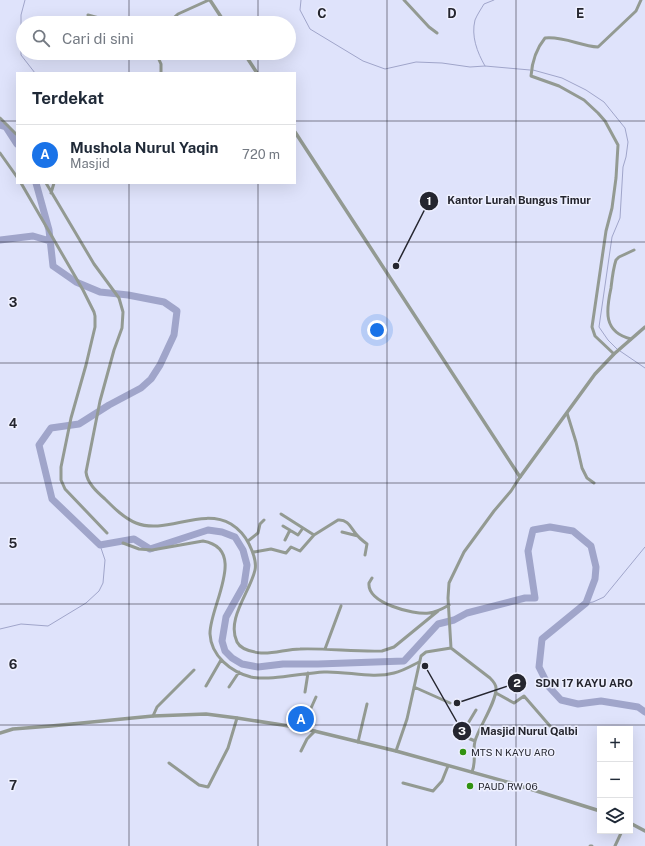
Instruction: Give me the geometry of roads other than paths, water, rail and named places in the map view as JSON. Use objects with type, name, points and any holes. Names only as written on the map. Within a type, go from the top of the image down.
[{"type":"street","points":[[176,16],[210,0],[220,16]]},
{"type":"street","points":[[404,0],[429,27],[437,33]]},
{"type":"street","points":[[615,353],[595,336],[592,327],[606,231],[612,208],[618,145],[605,121],[584,100],[559,86],[531,76],[532,65],[538,49],[545,38],[570,40],[596,47],[600,46],[636,11],[641,0]]},
{"type":"street","points":[[159,60],[161,72]]},
{"type":"street","points":[[249,60],[256,72]]},
{"type":"street","points":[[0,118],[16,134]]},
{"type":"street","points":[[296,134],[520,477]]},
{"type":"street","points":[[0,153],[16,176]]},
{"type":"street","points":[[21,184],[83,290],[94,312],[95,326],[61,467],[63,484],[68,493],[107,533]]},
{"type":"street","points":[[47,184],[94,264],[119,298],[123,312],[122,328],[114,350],[100,401],[86,472],[90,483],[124,516],[141,525],[157,525],[205,518],[222,520],[231,524],[244,535],[249,541],[254,552],[255,570],[249,587],[240,604],[235,622],[234,633],[240,647],[261,653],[292,649],[325,649],[371,652],[389,650],[449,605]]},
{"type":"street","points":[[51,192],[54,184]]},
{"type":"street","points":[[630,340],[622,337],[614,331],[608,315],[607,306],[616,260],[634,250]]},
{"type":"street","points":[[451,648],[448,587],[464,552],[595,374],[615,353],[645,328]]},
{"type":"street","points":[[567,413],[582,468],[587,478],[594,483]]},
{"type":"street","points":[[281,514],[314,535]]},
{"type":"street","points":[[249,541],[258,533],[260,523],[264,520]]},
{"type":"street","points":[[254,552],[271,549],[286,553],[292,547],[300,551],[314,535],[334,522],[340,520],[350,525],[358,536],[367,544],[365,555]]},
{"type":"street","points":[[283,526],[299,535],[303,528]]},
{"type":"street","points":[[286,540],[290,530]]},
{"type":"street","points":[[342,532],[358,536]]},
{"type":"street","points":[[123,543],[144,550],[152,550],[203,541],[216,546],[223,555],[225,566],[222,588],[216,604],[210,633],[214,649],[220,661],[238,672],[258,678],[326,672],[379,675],[392,674],[419,662]]},
{"type":"street","points":[[372,578],[369,583],[370,590],[380,600],[389,605],[412,612],[427,614],[438,612]]},
{"type":"street","points":[[325,649],[341,606]]},
{"type":"street","points":[[396,751],[408,719],[421,656],[426,652],[451,648],[494,681],[496,687],[496,693],[475,740],[475,764],[472,772]]},
{"type":"street","points":[[206,686],[220,661]]},
{"type":"street","points":[[153,716],[157,707],[194,670]]},
{"type":"street","points":[[229,687],[238,672]]},
{"type":"street","points":[[305,692],[308,673]]},
{"type":"street","points":[[414,687],[450,703]]},
{"type":"street","points":[[496,693],[514,703],[524,696],[550,726]]},
{"type":"street","points":[[302,728],[316,697]]},
{"type":"street","points":[[358,742],[367,704]]},
{"type":"street","points":[[461,735],[476,710]]},
{"type":"street","points":[[0,733],[13,729],[153,716],[206,714],[237,718],[302,728],[396,751],[511,783],[597,810]]},
{"type":"street","points":[[169,763],[200,785],[208,787],[228,748],[237,718]]},
{"type":"street","points":[[301,751],[307,738],[315,731]]},
{"type":"street","points":[[455,734],[475,740]]},
{"type":"street","points":[[403,783],[433,791],[442,781],[448,766]]},
{"type":"street","points":[[633,825],[645,831]]},
{"type":"street","points":[[615,846],[621,834]]},
{"type":"waterway","points":[[21,16],[25,0]]},
{"type":"waterway","points":[[301,0],[300,10],[310,29],[363,61],[385,69],[416,62],[442,63],[470,67],[485,66],[530,70]]},
{"type":"waterway","points":[[485,66],[474,38],[474,26],[475,20],[484,4],[494,0]]},
{"type":"waterway","points":[[25,60],[34,72]]},
{"type":"waterway","points":[[533,70],[562,78],[586,90],[604,102],[625,128],[628,142],[623,167],[620,218],[612,237],[599,327],[608,340],[617,349]]},
{"type":"waterway","points":[[0,125],[6,127],[16,142]]},
{"type":"waterway","points":[[36,184],[49,230],[53,266],[76,282],[100,292],[128,295],[164,302],[177,311],[174,335],[160,365],[151,379],[141,388],[109,405],[79,424],[51,428],[39,445],[52,499],[100,545],[134,539],[150,549],[208,530],[222,532],[235,537],[243,550],[247,565],[244,585],[226,617],[222,641],[225,651],[232,658],[242,664],[258,667],[283,664],[404,661],[438,624],[454,620],[467,613],[525,598],[535,598],[528,551],[533,530],[550,527],[573,531],[591,546],[596,567],[595,579],[586,603],[542,639],[539,667],[549,687],[561,700],[578,704],[601,701],[638,707],[645,712]]},
{"type":"waterway","points":[[0,240],[33,236],[50,241]]},
{"type":"waterway","points":[[620,351],[645,368]]},
{"type":"waterway","points":[[0,629],[21,624],[48,626],[86,603],[99,591],[103,583],[105,560],[100,545]]},
{"type":"waterway","points":[[586,603],[593,602],[604,597],[645,547]]},
{"type":"place","name":"Kantor Lurah Bungus Timur","points":[[396,266]]},
{"type":"place","name":"Masjid Nurul Qalbi","points":[[425,666]]},
{"type":"place","name":"SDN 17 KAYU ARO","points":[[457,703]]},
{"type":"place","name":"Mushola Nurul Yaqin","points":[[301,719]]},
{"type":"place","name":"MTS N KAYU ARO","points":[[463,752]]},
{"type":"place","name":"PAUD RW 06","points":[[470,786]]}]
